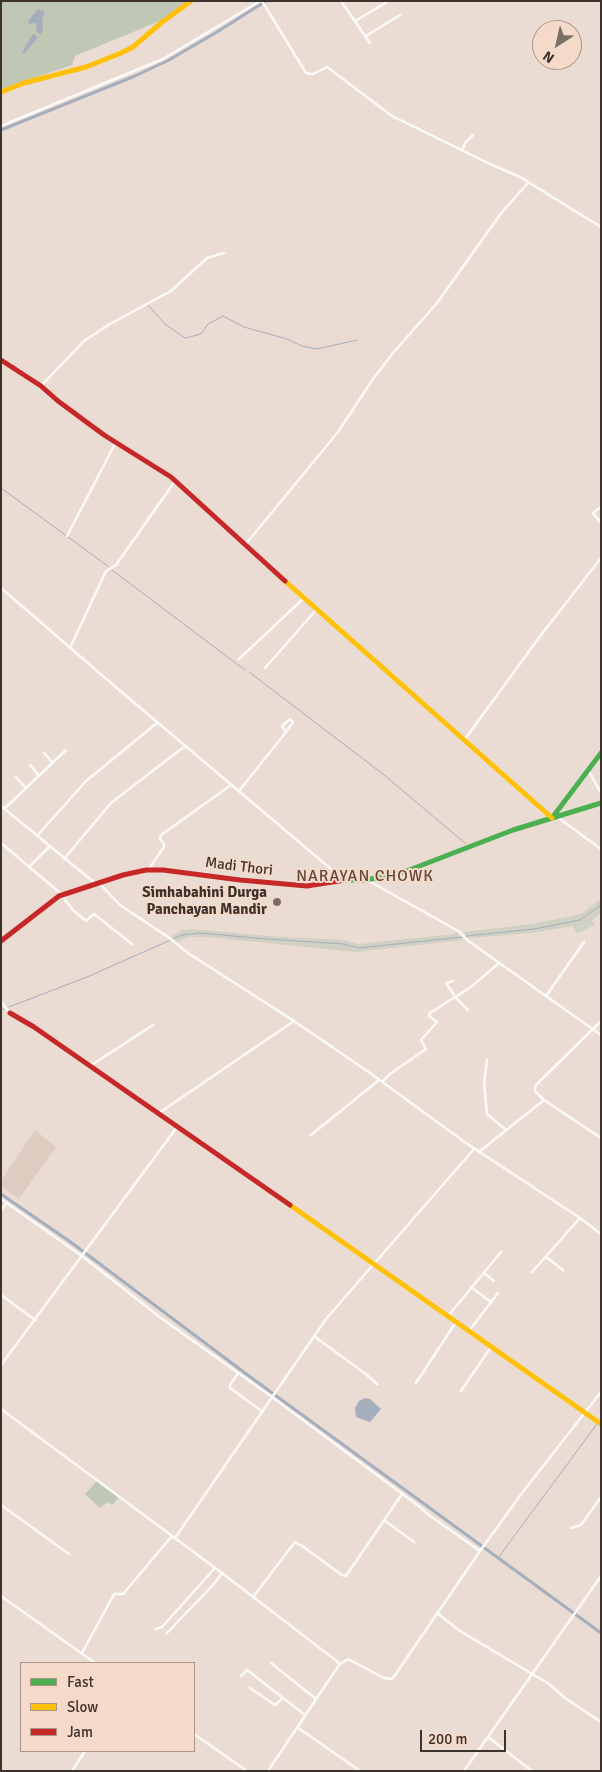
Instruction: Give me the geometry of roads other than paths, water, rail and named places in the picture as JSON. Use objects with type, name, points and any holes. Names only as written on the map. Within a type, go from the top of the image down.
[{"type":"street","points":[[1,92],[86,67],[121,54],[133,47],[191,1]]},
{"type":"street","points":[[1,126],[163,59],[261,1],[306,73],[313,74],[327,67],[392,116],[520,177],[601,227]]},
{"type":"street","points":[[341,1],[370,43]]},
{"type":"street","points":[[355,21],[387,2]]},
{"type":"street","points":[[366,36],[400,15]]},
{"type":"street","points":[[462,151],[465,143],[473,135]]},
{"type":"street","points":[[245,545],[338,432],[373,379],[437,303],[502,212],[528,183]]},
{"type":"street","points":[[41,386],[84,341],[110,324],[171,291],[207,258],[224,253]]},
{"type":"street","points":[[1,360],[41,386],[58,401],[116,442],[176,481],[304,598],[554,817],[601,849]]},
{"type":"street","points":[[67,536],[116,442]]},
{"type":"street","points":[[70,648],[106,571],[116,565],[176,481]]},
{"type":"street","points":[[601,507],[592,513],[601,523]]},
{"type":"street","points":[[465,739],[592,566],[601,558]]},
{"type":"street","points":[[1,588],[344,880]]},
{"type":"street","points":[[239,659],[304,598]]},
{"type":"street","points":[[265,668],[317,609]]},
{"type":"street","points":[[239,791],[286,732],[293,722],[290,719],[282,726],[286,732]]},
{"type":"street","points":[[37,836],[88,778],[157,722]]},
{"type":"street","points":[[64,859],[111,803],[185,746]]},
{"type":"street","points":[[66,750],[3,808],[120,905],[294,1022],[601,1234]]},
{"type":"street","points":[[44,753],[52,762]]},
{"type":"street","points":[[554,817],[601,754]]},
{"type":"street","points":[[30,765],[39,776]]},
{"type":"street","points":[[588,770],[601,793]]},
{"type":"street","points":[[16,777],[26,788]]},
{"type":"street","points":[[148,870],[164,846],[160,839],[161,835],[231,785]]},
{"type":"street","name":"Madi Thori","points":[[1,941],[62,895],[123,875],[148,870],[163,870],[275,884],[307,886],[344,880],[366,880],[404,872],[513,830],[601,803]]},
{"type":"street","points":[[1,843],[62,895],[69,905],[86,921],[94,914],[132,944]]},
{"type":"street","points":[[30,866],[49,847]]},
{"type":"street","points":[[366,880],[460,932],[467,940],[601,1034]]},
{"type":"street","points":[[546,996],[584,942]]},
{"type":"street","points":[[311,1135],[380,1081],[425,1050],[426,1048],[421,1040],[437,1022],[429,1015],[430,1013],[471,987],[500,963]]},
{"type":"street","points":[[453,981],[446,984],[468,1010]]},
{"type":"street","points":[[3,1003],[10,1013],[178,1126],[601,1424]]},
{"type":"street","points":[[601,1021],[535,1087],[535,1091],[544,1100],[601,1138]]},
{"type":"street","points":[[159,1113],[294,1022]]},
{"type":"street","points":[[90,1066],[153,1025]]},
{"type":"street","points":[[487,1060],[484,1083],[487,1114],[506,1130]]},
{"type":"street","points":[[480,1152],[544,1100]]},
{"type":"street","points":[[1,1365],[178,1126]]},
{"type":"street","points":[[82,1653],[114,1594],[123,1594],[173,1537],[263,1412],[326,1319],[474,1148]]},
{"type":"street","points":[[1,1199],[82,1256],[161,1318],[429,1515],[481,1550]]},
{"type":"street","points":[[1,1210],[7,1203]]},
{"type":"street","points":[[532,1272],[580,1218]]},
{"type":"street","points":[[448,1316],[501,1252]]},
{"type":"street","points":[[546,1257],[563,1270]]},
{"type":"street","points":[[484,1273],[494,1281]]},
{"type":"street","points":[[471,1287],[491,1302]]},
{"type":"street","points":[[469,1331],[498,1293]]},
{"type":"street","points":[[1,1295],[35,1320]]},
{"type":"street","points":[[416,1383],[456,1322]]},
{"type":"street","points":[[314,1336],[377,1384]]},
{"type":"street","points":[[461,1391],[491,1346]]},
{"type":"street","points":[[238,1373],[230,1384],[230,1388],[263,1412]]},
{"type":"street","points":[[268,1771],[339,1665],[348,1659],[384,1678],[393,1678],[481,1550],[601,1392]]},
{"type":"street","points":[[1,1409],[222,1573],[339,1665]]},
{"type":"street","points":[[253,1597],[295,1542],[346,1576],[402,1494]]},
{"type":"street","points":[[571,1528],[581,1524],[601,1497]]},
{"type":"street","points":[[1,1505],[69,1554]]},
{"type":"street","points":[[384,1520],[414,1542]]},
{"type":"street","points":[[156,1629],[162,1627],[215,1568]]},
{"type":"street","points":[[166,1634],[222,1573]]},
{"type":"street","points":[[464,1771],[601,1576]]},
{"type":"street","points":[[1,1596],[94,1662]]},
{"type":"street","points":[[437,1614],[460,1631],[549,1684],[565,1698],[601,1722]]},
{"type":"street","points":[[271,1663],[316,1699]]},
{"type":"street","points":[[241,1676],[247,1670],[305,1715]]},
{"type":"street","points":[[250,1688],[275,1705],[283,1698]]},
{"type":"street","points":[[297,1727],[360,1771]]},
{"type":"street","points":[[195,1735],[247,1771]]},
{"type":"street","points":[[488,1737],[532,1771]]},
{"type":"street","points":[[72,1771],[84,1752]]},
{"type":"water","points":[[38,9],[45,12],[42,19],[43,31],[40,34],[36,31],[36,23],[29,24],[28,21]]},
{"type":"water","points":[[33,34],[38,37],[25,53],[22,52]]},
{"type":"water","points":[[365,1398],[370,1399],[381,1409],[370,1422],[356,1417],[355,1408],[359,1401]]},
{"type":"waterway","points":[[1,130],[135,76],[169,60],[266,1]]},
{"type":"waterway","points":[[148,305],[166,325],[185,338],[201,334],[208,324],[223,316],[244,327],[317,349],[357,340]]},
{"type":"waterway","points":[[1,488],[109,567]]},
{"type":"waterway","points":[[112,570],[245,670]]},
{"type":"waterway","points":[[249,672],[383,774],[466,844]]},
{"type":"waterway","points":[[466,936],[534,929],[580,920],[601,905]]},
{"type":"waterway","points":[[9,1007],[87,977],[182,935],[200,933],[343,944],[359,948],[462,937]]},
{"type":"waterway","points":[[1,1194],[72,1243],[249,1376],[601,1633]]},
{"type":"waterway","points":[[498,1558],[597,1424]]},
{"type":"place","name":"Simhabahini Durga Panchayan Mandir","points":[[277,902]]},
{"type":"district","name":"NARAYAN CHOWK","points":[[365,877]]}]
